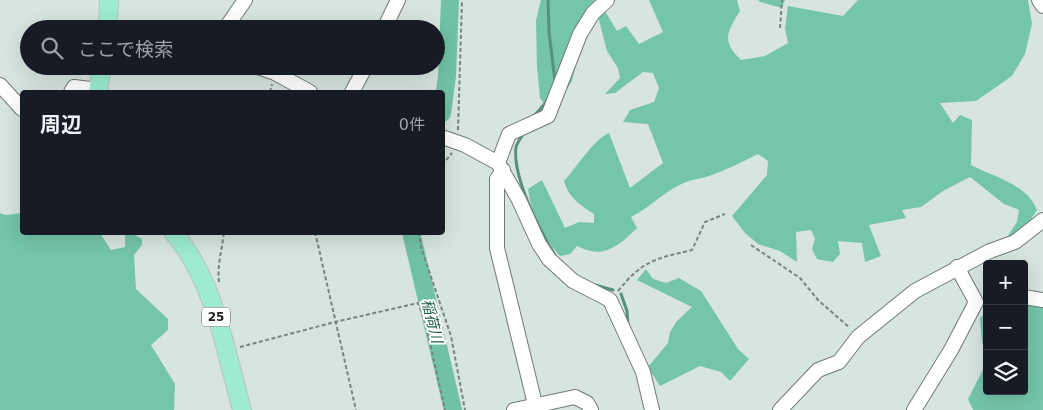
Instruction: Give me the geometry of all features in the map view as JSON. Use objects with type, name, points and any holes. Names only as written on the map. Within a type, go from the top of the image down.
[{"type":"main road","points":[[108,0],[108,20]]},
{"type":"main road","points":[[98,90],[101,75]]},
{"type":"main road","name":"25","points":[[175,235],[201,274],[214,307],[242,410]]},
{"type":"street","points":[[231,20],[245,0]]},
{"type":"street","points":[[388,20],[398,0]]},
{"type":"street","points":[[535,404],[497,248],[497,179],[509,134],[548,116],[580,34],[593,13],[607,0]]},
{"type":"street","points":[[1038,0],[1043,6]]},
{"type":"street","points":[[280,75],[306,90]]},
{"type":"street","points":[[353,90],[361,75]]},
{"type":"street","points":[[0,85],[20,107]]},
{"type":"street","points":[[72,90],[74,87],[88,90]]},
{"type":"street","points":[[445,138],[458,142],[500,167],[520,200],[539,244],[549,259],[573,281],[610,300],[643,372],[652,410]]},
{"type":"street","points":[[780,410],[818,370],[839,362],[860,336],[915,290],[990,251],[1015,242],[1043,220]]},
{"type":"street","points":[[914,410],[981,301],[957,267]]},
{"type":"street","points":[[1028,298],[1043,300]]},
{"type":"street","points":[[514,410],[575,397],[587,403],[591,410]]},
{"type":"path","points":[[445,161],[458,142],[462,0]]},
{"type":"path","points":[[780,28],[782,0]]},
{"type":"path","points":[[610,300],[634,272],[651,260],[692,250],[705,222],[725,214]]},
{"type":"path","points":[[219,289],[217,267],[224,235]]},
{"type":"path","points":[[316,235],[356,410]]},
{"type":"path","points":[[419,235],[421,247],[451,336],[464,410]]},
{"type":"path","points":[[751,245],[800,278],[818,300],[860,336]]},
{"type":"path","points":[[226,351],[335,322],[418,303],[425,321],[445,410]]},
{"type":"green space","points":[[541,0],[595,0],[591,4],[572,81],[565,92],[546,106],[540,98],[537,67],[536,20]]},
{"type":"green space","points":[[649,0],[737,0],[740,11],[729,31],[728,42],[741,60],[765,56],[788,43],[785,29],[788,6],[843,16],[858,0],[1028,0],[1032,24],[1025,54],[1012,76],[976,101],[940,103],[953,123],[960,115],[972,120],[971,165],[1018,188],[1026,194],[1037,210],[1029,222],[1005,240],[1017,222],[1019,210],[1004,204],[970,177],[943,191],[921,207],[902,210],[906,218],[869,225],[881,256],[865,262],[862,243],[838,241],[840,254],[833,262],[817,259],[812,249],[815,239],[811,230],[796,232],[797,262],[780,251],[758,244],[745,233],[732,216],[767,175],[768,161],[758,154],[722,171],[689,181],[671,189],[631,217],[637,228],[610,249],[595,252],[577,246],[570,254],[560,256],[548,241],[539,225],[528,189],[542,180],[565,228],[579,222],[594,223],[594,214],[579,204],[569,192],[564,181],[597,142],[609,133],[630,188],[663,163],[648,124],[623,122],[630,110],[654,102],[659,88],[653,73],[643,72],[615,93],[605,94],[620,78],[618,68],[607,51],[598,16],[605,11],[617,31],[626,26],[639,44],[663,32]]},
{"type":"green space","points":[[758,0],[785,0],[782,8]]},
{"type":"green space","points":[[0,213],[6,215],[20,213],[20,235],[101,235],[111,250],[125,247],[125,235],[135,235],[142,239],[142,245],[134,255],[136,289],[168,319],[168,330],[151,345],[175,384],[174,410],[0,410]]},
{"type":"green space","points":[[646,269],[653,279],[666,283],[679,278],[701,291],[738,349],[749,359],[730,381],[721,372],[700,366],[660,386],[648,367],[668,343],[670,332],[677,321],[692,307],[637,280]]},
{"type":"green space","points":[[1028,301],[1043,303],[1043,410],[973,410],[968,399],[983,370],[983,395],[1028,395]]},
{"type":"green space","points":[[983,315],[983,344],[982,343],[980,318]]},
{"type":"waterway","name":"稲荷川","points":[[445,91],[450,0]]},
{"type":"waterway","points":[[548,0],[549,32],[555,81]]},
{"type":"waterway","points":[[535,115],[548,100]]},
{"type":"waterway","points":[[523,134],[516,147],[518,173],[535,219],[556,257]]},
{"type":"waterway","name":"稲荷川","points":[[412,235],[453,410]]},
{"type":"waterway","points":[[595,285],[613,290]]},
{"type":"waterway","points":[[621,294],[627,311],[628,325]]}]
